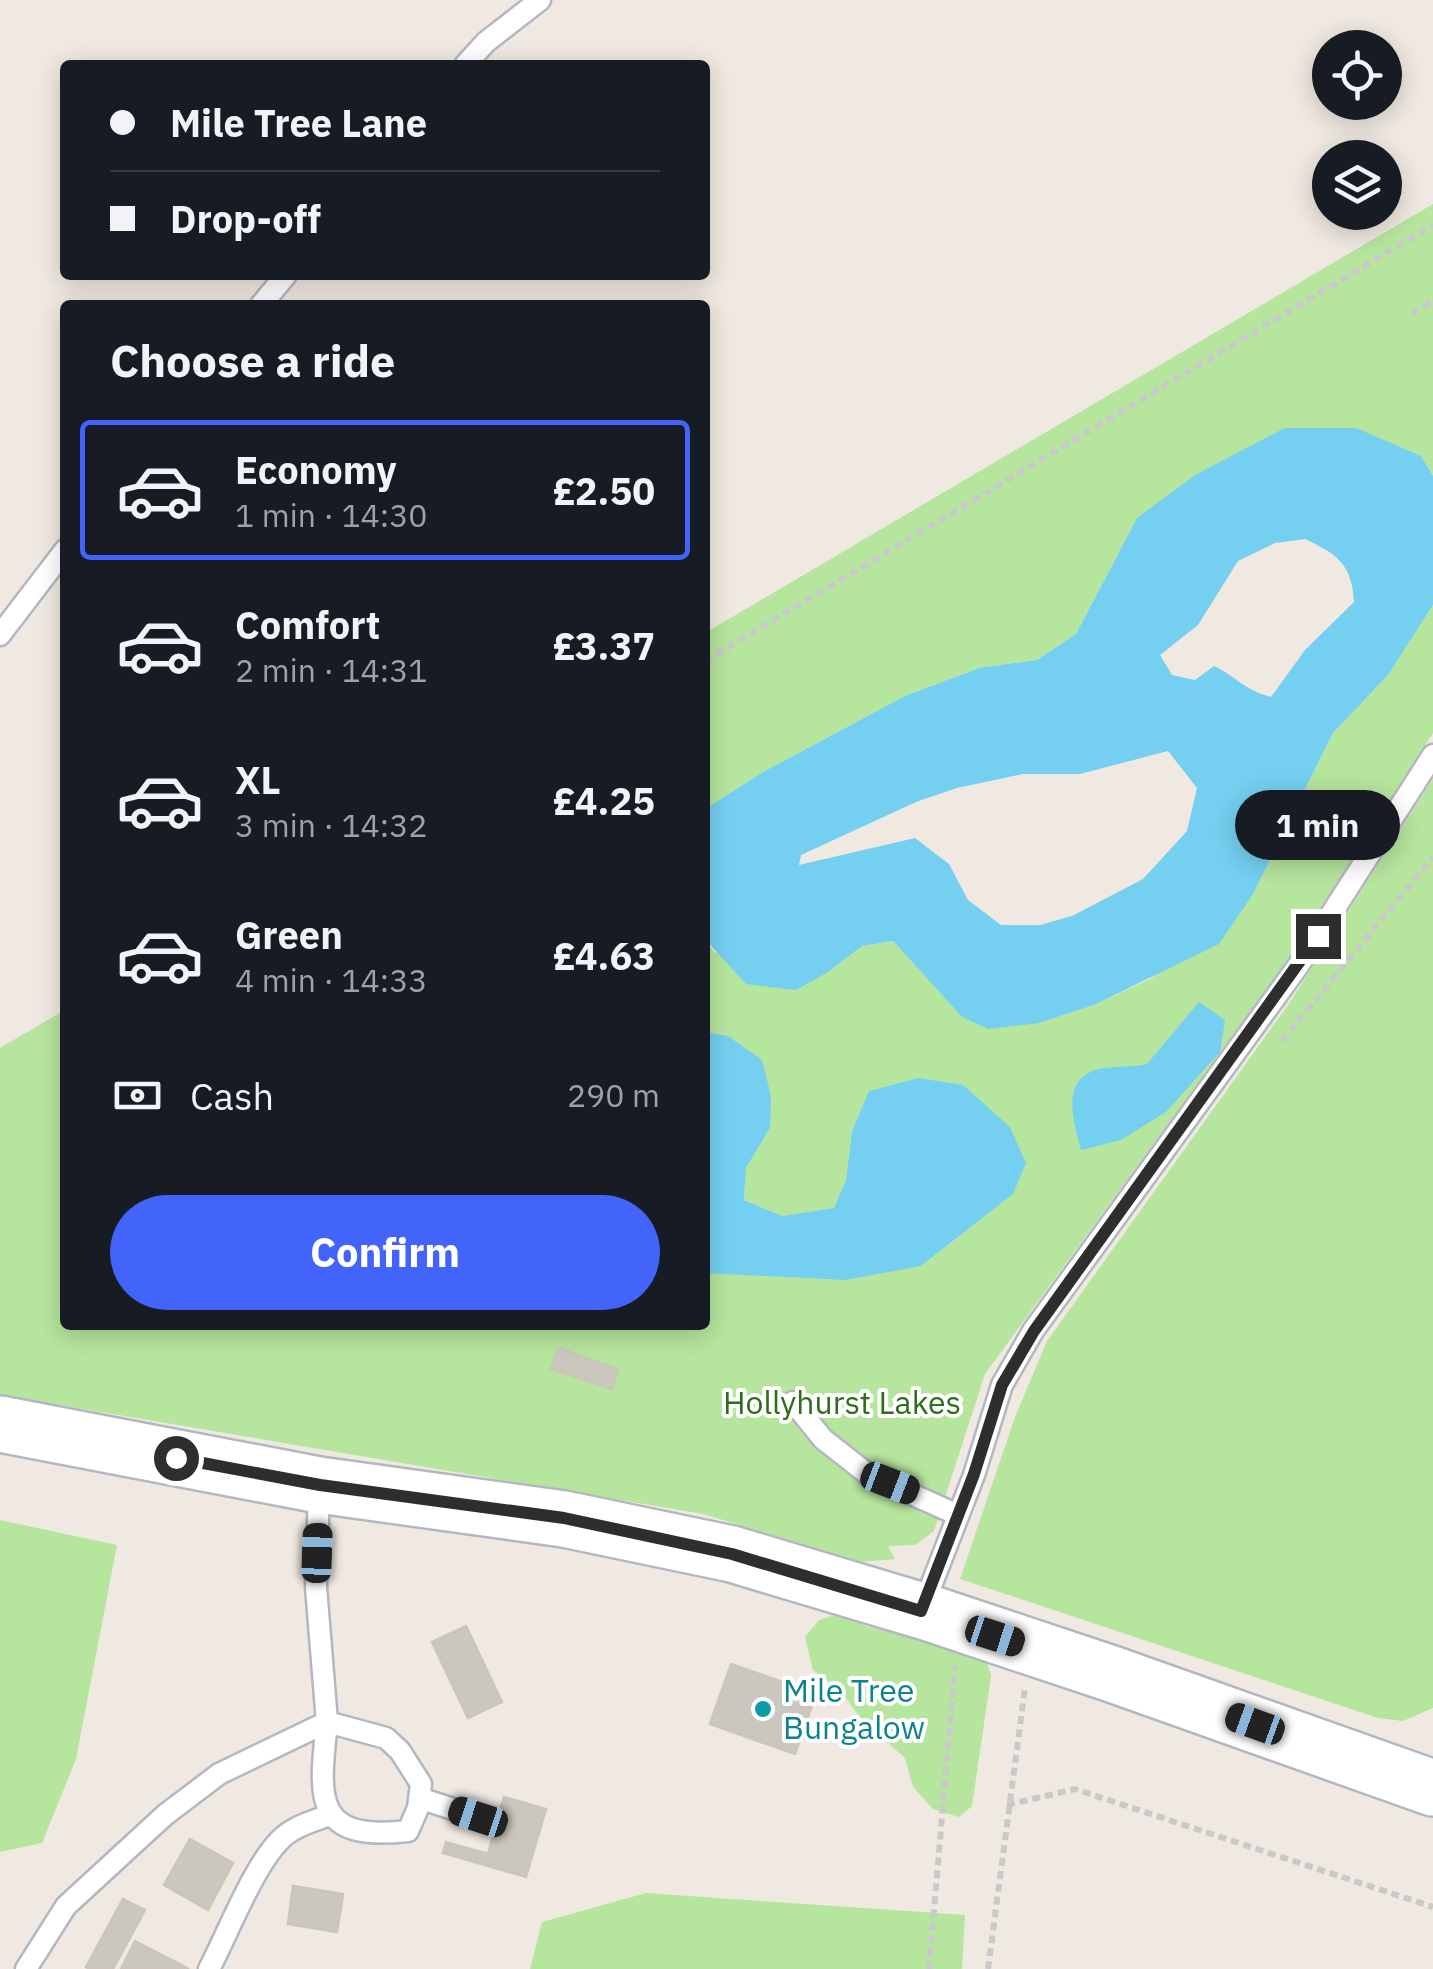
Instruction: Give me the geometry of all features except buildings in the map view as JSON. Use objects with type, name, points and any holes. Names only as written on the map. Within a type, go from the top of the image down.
[{"type":"main road","points":[[0,1424],[320,1485],[564,1518],[732,1554],[1030,1647],[1433,1788]]},
{"type":"lane","points":[[470,60],[486,42],[540,0]]},
{"type":"lane","points":[[266,300],[282,280]]},
{"type":"lane","points":[[0,635],[60,557]]},
{"type":"lane","points":[[940,1617],[958,1515],[1002,1385],[1034,1331],[1298,966],[1433,755]]},
{"type":"lane","points":[[793,1402],[823,1439],[869,1475],[958,1515]]},
{"type":"lane","points":[[26,1969],[66,1906],[164,1814],[220,1774],[326,1722],[386,1738],[400,1751],[420,1784],[418,1808],[408,1830],[380,1834],[352,1831],[330,1814],[322,1792],[326,1722],[316,1587],[320,1485]]},
{"type":"lane","points":[[419,1798],[478,1817]]},
{"type":"lane","points":[[209,1969],[262,1866],[281,1839],[330,1814]]},
{"type":"path","points":[[710,658],[1433,225]]},
{"type":"path","points":[[1412,314],[1433,300]]},
{"type":"path","points":[[929,1969],[940,1617]]},
{"type":"path","points":[[988,1969],[1030,1647]]},
{"type":"path","points":[[1007,1805],[1075,1789],[1433,1908]]},
{"type":"green space","points":[[1433,204],[1433,476],[1421,456],[1137,518],[1076,634],[1037,660],[979,668],[905,696],[763,772],[710,806],[710,630],[1389,230],[1402,230],[1402,222]]},
{"type":"green space","name":"Hollyhurst Lakes","points":[[1433,605],[1433,733],[1289,958],[985,1374],[934,1531],[915,1545],[888,1546],[895,1559],[861,1562],[703,1514],[0,1395],[0,1048],[60,1013],[60,1330],[710,1330],[710,1273],[921,1266],[1013,1194],[918,1078],[870,1091],[852,1131],[846,1180],[834,1208],[782,1216],[744,1200],[746,1168],[770,1128],[728,1036],[710,1033],[710,946],[714,952],[828,972],[862,946],[893,941],[962,1017],[1039,1023],[1094,1005],[1152,978],[1253,894],[1333,733],[1388,675]],"holes":[[[1147,1064],[1081,1149],[1099,1070]]]},
{"type":"green space","points":[[1433,779],[1433,1708],[1403,1721],[1378,1718],[960,1579],[1015,1417],[1047,1341],[1288,1005]]},
{"type":"green space","points":[[0,1520],[117,1545],[76,1759],[42,1843],[0,1852]]},
{"type":"green space","points":[[836,1615],[974,1653],[987,1662],[991,1676],[972,1806],[959,1817],[933,1809],[913,1787],[905,1758],[862,1720],[840,1690],[813,1670],[805,1637],[819,1620]]},
{"type":"green space","points":[[646,1893],[965,1915],[962,1969],[530,1969],[542,1922]]},
{"type":"water","points":[[1285,428],[1356,428],[1421,456],[1433,476],[1433,605],[1388,675],[1333,733],[1253,894],[1219,944],[1094,1005],[1039,1023],[988,1029],[962,1017],[893,941],[862,946],[796,990],[746,984],[710,944],[710,806],[763,772],[905,696],[979,668],[1037,660],[1076,634],[1137,518],[1195,475]],"holes":[[[1305,539],[1326,550],[1346,569],[1354,602],[1305,650],[1271,697],[1214,666],[1195,680],[1172,675],[1160,655],[1198,625],[1238,561],[1275,543]],[[1168,751],[1197,788],[1187,831],[1143,879],[1072,916],[1040,925],[1001,925],[968,900],[949,864],[915,838],[799,865],[801,855],[916,802],[957,788],[1023,774],[1080,774]]]},
{"type":"water","points":[[1199,1002],[1225,1020],[1220,1052],[1166,1112],[1121,1140],[1081,1150],[1072,1103],[1078,1082],[1099,1069],[1147,1064]]},
{"type":"water","points":[[710,1033],[728,1036],[762,1060],[771,1096],[770,1128],[746,1168],[744,1200],[782,1216],[834,1208],[846,1180],[852,1131],[869,1091],[918,1078],[963,1085],[1010,1127],[1026,1163],[1013,1194],[921,1266],[845,1280],[710,1273]]},
{"type":"place","name":"Mile Tree Bungalow","points":[[763,1709]]},
{"type":"route","points":[[176,1458],[320,1485],[564,1518],[732,1554],[921,1611],[974,1474],[1002,1385],[1034,1331],[1318,936]]}]
